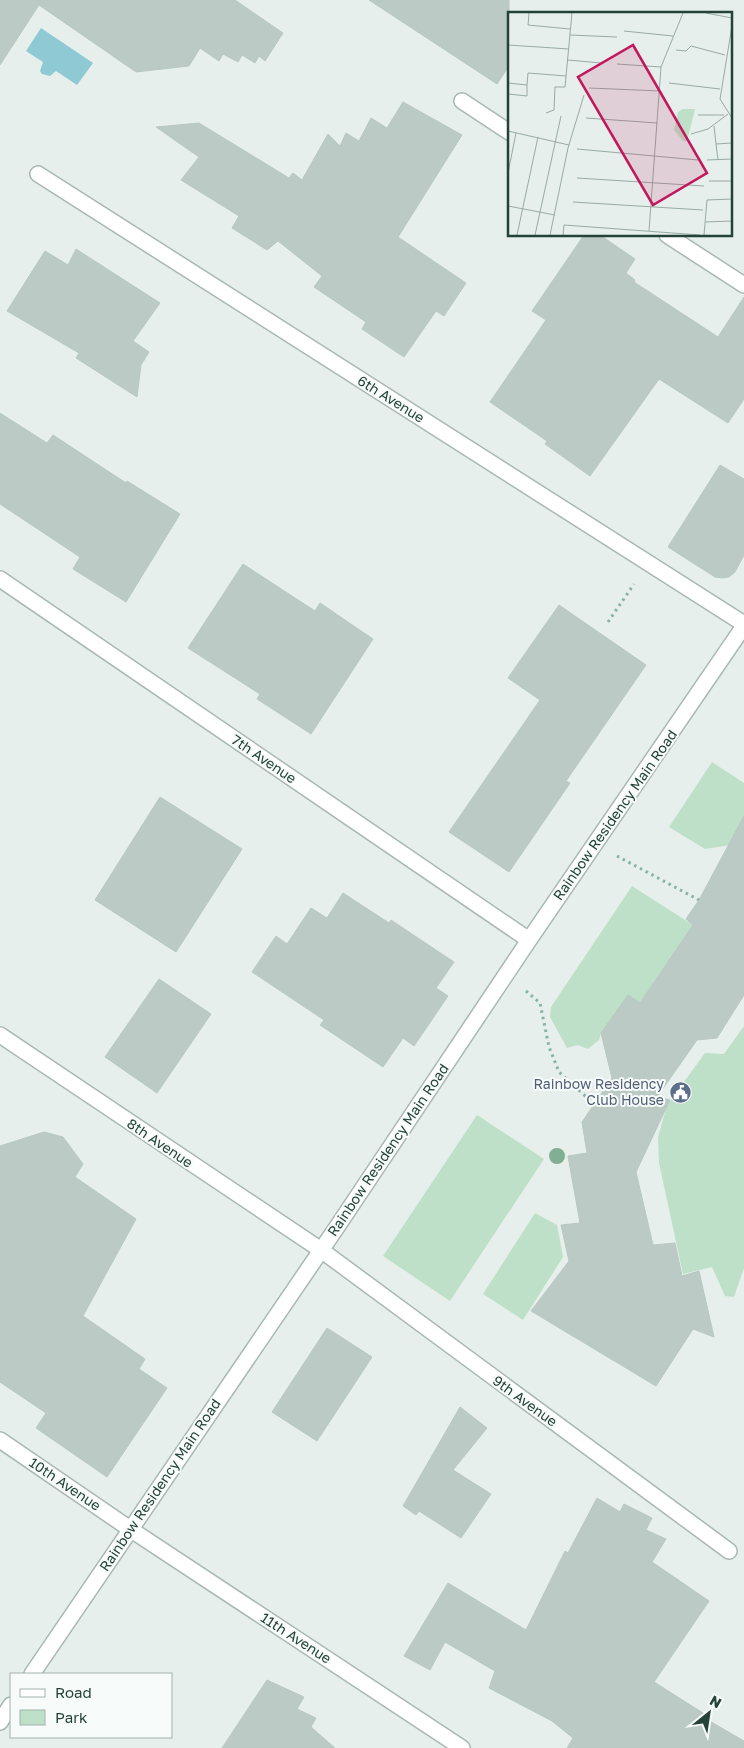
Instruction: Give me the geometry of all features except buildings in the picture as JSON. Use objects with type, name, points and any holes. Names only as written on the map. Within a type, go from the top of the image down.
[{"type":"street","points":[[462,101],[508,131]]},
{"type":"street","name":"6th Avenue","points":[[38,174],[744,625]]},
{"type":"street","points":[[669,236],[744,285]]},
{"type":"street","name":"7th Avenue","points":[[0,579],[528,940]]},
{"type":"street","name":"Rainbow Residency Main Road","points":[[33,1673],[528,940],[744,625]]},
{"type":"street","name":"8th Avenue","points":[[0,1035],[320,1250]]},
{"type":"street","name":"9th Avenue","points":[[320,1250],[729,1551]]},
{"type":"street","name":"10th Avenue","points":[[0,1440],[130,1529]]},
{"type":"street","name":"11th Avenue","points":[[130,1529],[462,1748]]},
{"type":"street","points":[[0,1722],[10,1707]]},
{"type":"path","points":[[608,622],[649,563]]},
{"type":"path","points":[[594,845],[644,869],[699,900]]},
{"type":"path","points":[[506,975],[540,1003],[549,1047],[559,1072],[594,1104]]},
{"type":"green space","points":[[712,762],[744,783],[744,843],[705,849],[669,827]]},
{"type":"green space","points":[[632,886],[693,925],[640,1003],[629,996],[601,1033],[599,1040],[588,1049],[578,1045],[567,1048],[550,1017],[551,1007]]},
{"type":"green space","points":[[744,1026],[744,1268],[734,1297],[725,1296],[712,1267],[683,1274],[659,1163],[658,1137],[667,1105],[705,1053],[724,1054]]},
{"type":"green space","points":[[477,1115],[544,1159],[450,1301],[383,1256]]},
{"type":"green space","points":[[535,1213],[557,1225],[563,1257],[523,1320],[483,1294]]},
{"type":"water","points":[[41,28],[93,63],[77,85],[56,71],[50,76],[42,74],[40,71],[43,62],[26,51]]},
{"type":"place","name":"Rainbow Residency Club House","points":[[680,1092]]}]
